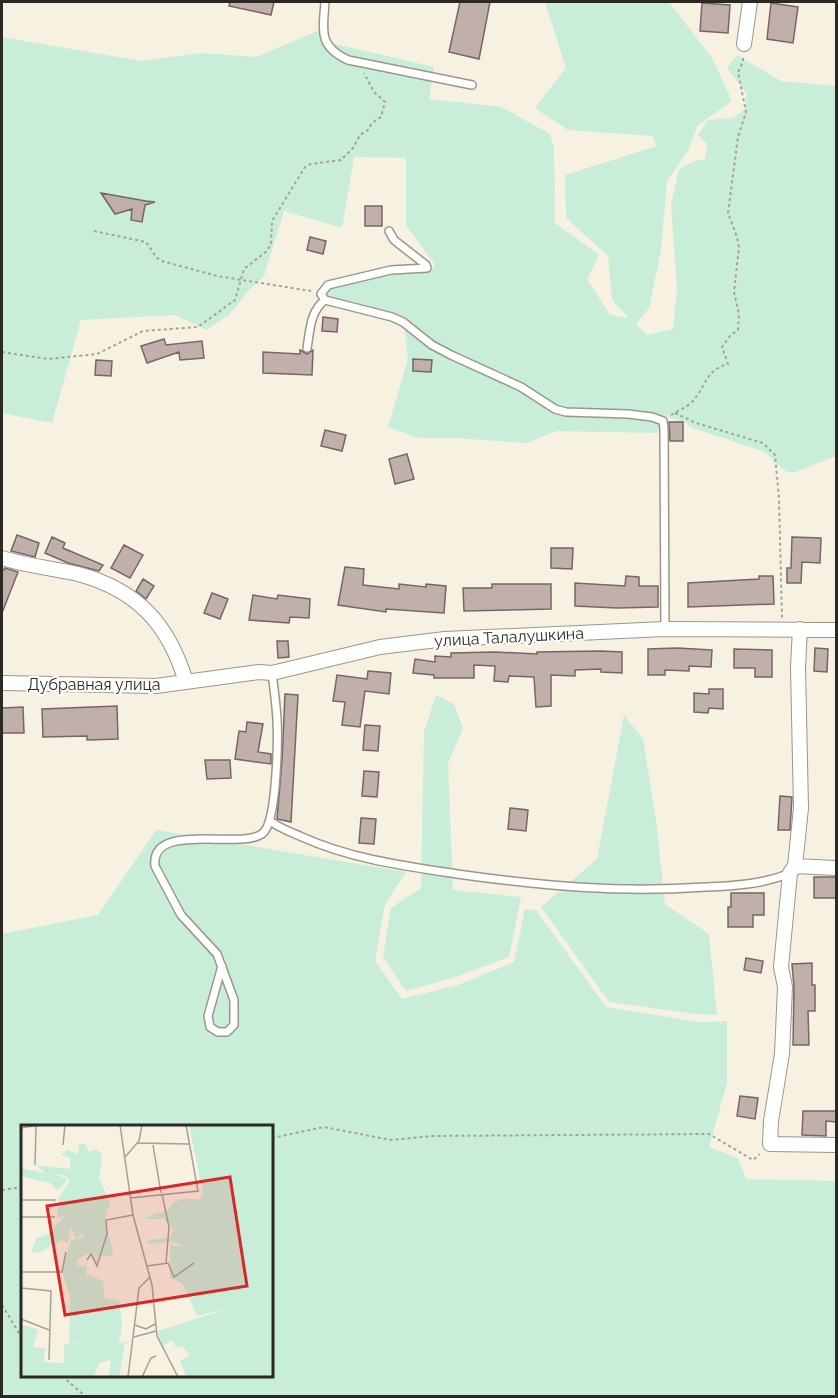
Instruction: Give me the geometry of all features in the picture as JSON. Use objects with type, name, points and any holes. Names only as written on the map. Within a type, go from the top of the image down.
[{"type":"street","points":[[744,44],[750,2]]},
{"type":"street","points":[[2,558],[23,565],[79,574],[118,589],[147,609],[153,617],[179,656],[186,682]]},
{"type":"street","name":"улица Талалушкина","points":[[186,682],[259,672],[272,673],[380,647],[445,639],[664,629],[837,630]]},
{"type":"street","points":[[801,629],[798,667],[801,808],[781,967],[785,987],[782,1054],[771,1121],[770,1144],[837,1145]]},
{"type":"street","name":"Дубравная улица","points":[[2,684],[156,686],[186,682]]},
{"type":"street","points":[[793,870],[837,868]]},
{"type":"lane","points":[[325,2],[322,33],[327,45],[336,54],[358,63],[472,85]]},
{"type":"lane","points":[[308,348],[311,322],[328,285],[391,270],[427,268],[394,240],[389,231]]},
{"type":"lane","points":[[323,297],[403,322],[432,345],[521,387],[555,409],[566,412],[652,417],[663,421],[666,541],[663,569],[664,629]]},
{"type":"lane","points":[[222,966],[208,1016],[210,1027],[218,1032],[227,1032],[234,1025],[234,1000],[222,966],[217,954],[181,915],[154,861],[162,848],[173,842],[197,838],[252,839],[263,833],[270,821],[275,785],[277,720],[272,673]]},
{"type":"lane","points":[[270,821],[281,829],[317,844],[402,867],[532,885],[586,889],[684,889],[734,886],[775,880],[793,870]]},
{"type":"path","points":[[663,421],[692,402],[707,377],[721,366],[728,364],[722,346],[738,330],[739,314],[734,292],[739,247],[728,213],[738,137],[746,112],[738,72],[743,62],[744,44]]},
{"type":"path","points":[[2,352],[48,359],[97,354],[143,331],[198,327],[235,300],[244,269],[267,251],[271,244],[272,221],[305,167],[341,160],[353,148],[360,135],[381,117],[385,102],[374,92],[358,63]]},
{"type":"path","points":[[94,231],[146,242],[157,258],[162,261],[217,276],[323,297]]},
{"type":"path","points":[[675,413],[696,423],[763,443],[775,455],[779,498],[783,629]]},
{"type":"path","points":[[273,1138],[324,1127],[391,1140],[432,1136],[709,1134],[753,1160],[770,1144]]},
{"type":"path","points":[[2,1190],[21,1187]]},
{"type":"path","points":[[2,1305],[21,1336]]},
{"type":"path","points":[[63,1377],[85,1396]]},
{"type":"green space","points":[[545,2],[669,2],[712,58],[732,101],[698,125],[688,151],[667,181],[661,251],[649,308],[636,324],[647,335],[673,329],[677,289],[671,204],[679,169],[692,162],[705,159],[707,143],[698,135],[708,120],[733,118],[744,110],[747,94],[727,68],[737,55],[781,81],[836,86],[836,456],[793,473],[785,471],[765,452],[661,415],[658,433],[557,431],[527,443],[419,438],[388,427],[408,359],[405,333],[408,321],[398,315],[329,298],[326,293],[330,287],[390,274],[430,272],[435,265],[406,225],[406,158],[354,157],[342,228],[284,211],[264,276],[248,291],[230,314],[206,330],[175,315],[81,320],[52,423],[2,413],[2,37],[141,61],[201,53],[256,57],[320,30],[335,44],[434,67],[429,99],[501,107],[550,134],[554,147],[555,223],[599,255],[587,279],[610,315],[629,318],[612,300],[608,256],[566,218],[565,175],[657,146],[652,136],[568,130],[535,108],[566,68]]},
{"type":"green space","points":[[436,695],[454,704],[463,728],[448,763],[453,890],[521,897],[509,957],[453,978],[406,991],[383,957],[391,908],[421,888],[424,732]]},
{"type":"green space","points":[[624,715],[643,739],[656,820],[665,904],[709,934],[717,1015],[609,1002],[541,907],[597,859]]},
{"type":"green space","points":[[156,830],[406,872],[385,904],[375,961],[402,999],[458,985],[514,962],[525,909],[536,910],[606,1007],[698,1022],[727,1021],[727,1083],[709,1147],[738,1158],[746,1179],[836,1181],[836,1396],[2,1396],[2,934],[98,915]]},
{"type":"building","points":[[230,2],[274,2],[271,15],[229,6]]},
{"type":"building","points":[[460,2],[490,2],[479,59],[449,52]]},
{"type":"building","points":[[702,3],[730,5],[728,33],[700,31]]},
{"type":"building","points":[[771,3],[798,7],[793,43],[767,39]]},
{"type":"building","points":[[101,193],[155,202],[145,205],[142,222],[131,220],[132,209],[115,214]]},
{"type":"building","points":[[365,206],[382,206],[382,226],[365,226]]},
{"type":"building","points":[[310,237],[326,241],[323,254],[307,250]]},
{"type":"building","points":[[323,317],[338,319],[337,332],[322,331]]},
{"type":"building","points":[[164,339],[166,345],[202,341],[204,358],[180,360],[179,352],[147,363],[141,346]]},
{"type":"building","points":[[300,350],[307,354],[313,350],[312,375],[263,373],[263,352],[300,354]]},
{"type":"building","points":[[413,359],[432,360],[431,372],[413,371]]},
{"type":"building","points":[[96,360],[112,361],[111,376],[95,375]]},
{"type":"building","points":[[669,422],[683,422],[683,441],[670,441]]},
{"type":"building","points":[[325,430],[346,435],[342,451],[321,446]]},
{"type":"building","points":[[407,454],[414,479],[395,484],[389,459]]},
{"type":"building","points":[[17,535],[39,543],[35,557],[11,551]]},
{"type":"building","points":[[52,537],[65,543],[63,548],[103,565],[99,571],[68,563],[45,553]]},
{"type":"building","points":[[792,537],[821,538],[820,563],[802,562],[801,583],[787,583],[787,568],[791,568]]},
{"type":"building","points":[[124,545],[143,555],[130,578],[111,568]]},
{"type":"building","points":[[551,548],[573,548],[572,569],[551,568]]},
{"type":"building","points":[[345,567],[364,569],[363,585],[399,589],[399,584],[426,587],[426,584],[446,586],[444,613],[386,609],[386,612],[338,605]]},
{"type":"building","points":[[2,569],[18,572],[2,613]]},
{"type":"building","points":[[626,576],[639,577],[639,586],[658,586],[658,607],[575,606],[575,583],[625,586]]},
{"type":"building","points":[[759,576],[773,576],[774,604],[688,607],[688,583],[759,579]]},
{"type":"building","points":[[143,579],[154,586],[146,599],[136,591]]},
{"type":"building","points":[[492,584],[551,584],[551,609],[464,611],[463,588],[492,588]]},
{"type":"building","points":[[212,593],[228,599],[220,619],[204,613]]},
{"type":"building","points":[[253,595],[277,599],[278,595],[310,599],[309,618],[290,617],[289,623],[249,620]]},
{"type":"building","points":[[277,641],[288,641],[289,657],[278,658]]},
{"type":"building","points":[[815,648],[828,649],[827,672],[814,671]]},
{"type":"building","points":[[648,649],[712,650],[711,667],[689,666],[689,671],[665,670],[665,675],[648,675]]},
{"type":"building","points":[[734,649],[772,650],[772,677],[755,677],[755,668],[734,668]]},
{"type":"building","points":[[537,652],[622,652],[622,673],[601,672],[601,669],[575,670],[575,676],[551,675],[551,706],[536,707],[534,677],[509,676],[508,682],[494,681],[495,666],[474,665],[474,678],[434,678],[434,675],[413,673],[415,659],[435,662],[435,656],[451,657],[451,653],[537,654]]},
{"type":"building","points":[[368,671],[391,673],[389,694],[365,691],[360,727],[342,725],[345,702],[333,701],[337,675],[367,679]]},
{"type":"building","points":[[709,689],[723,689],[723,709],[709,708],[708,713],[694,712],[694,693],[709,694]]},
{"type":"building","points":[[285,694],[298,695],[291,822],[277,819]]},
{"type":"building","points":[[117,706],[118,739],[87,740],[87,736],[43,737],[42,709]]},
{"type":"building","points":[[23,707],[24,733],[2,733],[2,708]]},
{"type":"building","points":[[247,722],[263,724],[258,752],[271,754],[271,764],[235,759],[239,731],[246,732]]},
{"type":"building","points":[[365,725],[380,726],[378,751],[363,750]]},
{"type":"building","points":[[205,760],[230,760],[231,778],[207,779]]},
{"type":"building","points":[[364,771],[379,772],[377,797],[362,796]]},
{"type":"building","points":[[780,796],[792,797],[790,830],[778,830]]},
{"type":"building","points":[[510,808],[528,810],[526,831],[508,829]]},
{"type":"building","points":[[361,818],[376,819],[374,844],[359,843]]},
{"type":"building","points":[[814,877],[837,877],[837,898],[814,898]]},
{"type":"building","points":[[731,893],[764,893],[764,915],[753,915],[753,927],[728,927]]},
{"type":"building","points":[[746,958],[763,961],[761,973],[744,970]]},
{"type":"building","points":[[812,963],[815,1011],[808,1011],[809,1045],[793,1045],[792,964]]},
{"type":"building","points":[[740,1096],[758,1098],[755,1119],[737,1116]]},
{"type":"building","points":[[803,1111],[837,1111],[837,1122],[826,1121],[826,1136],[802,1135]]}]
